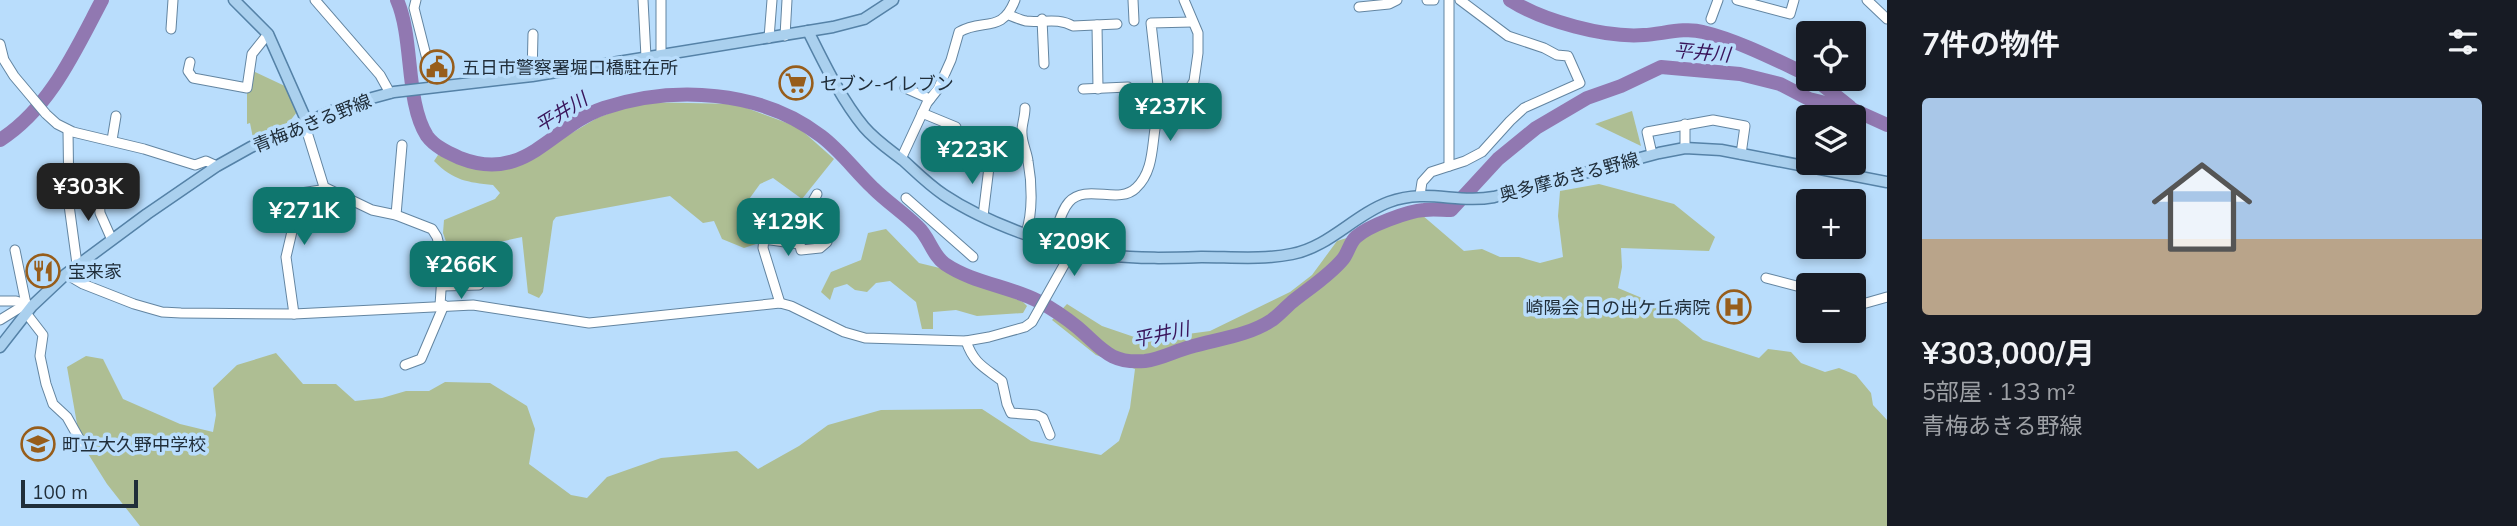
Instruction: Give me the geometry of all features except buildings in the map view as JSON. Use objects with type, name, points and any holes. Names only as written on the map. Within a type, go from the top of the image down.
[{"type":"main road","points":[[234,0],[268,34],[307,122]]},
{"type":"main road","name":"青梅あきる野線","points":[[0,347],[28,308],[65,274],[217,166],[346,105],[392,93],[532,76],[785,36],[856,22],[893,0]]},
{"type":"main road","name":"奥多摩あきる野線","points":[[808,31],[858,119],[880,143],[941,193],[983,216],[1052,242],[1135,258],[1287,255],[1323,242],[1368,212],[1387,203],[1426,195],[1476,199],[1508,195],[1685,148],[1741,154],[1887,182]]},
{"type":"street","points":[[172,29],[173,0]]},
{"type":"street","points":[[315,0],[380,75],[392,93]]},
{"type":"street","points":[[416,0],[414,8],[431,88]]},
{"type":"street","points":[[643,0],[646,57]]},
{"type":"street","points":[[661,0],[661,54]]},
{"type":"street","points":[[769,38],[772,0]]},
{"type":"street","points":[[785,36],[787,0]]},
{"type":"street","points":[[901,159],[922,113],[939,89],[959,32],[968,27],[983,27],[995,23],[1009,15],[1015,0]]},
{"type":"street","points":[[1133,0],[1134,22]]},
{"type":"street","points":[[1162,108],[1171,101],[1183,99],[1194,81],[1198,33],[1184,0]]},
{"type":"street","points":[[1359,7],[1389,4],[1397,0]]},
{"type":"street","points":[[1427,0],[1434,0]]},
{"type":"street","points":[[1449,0],[1449,166]]},
{"type":"street","points":[[1426,195],[1422,181],[1426,176],[1482,152],[1524,108],[1580,83],[1568,56],[1557,55],[1508,36],[1460,0]]},
{"type":"street","points":[[1711,19],[1718,0]]},
{"type":"street","points":[[1737,0],[1790,14],[1794,0]]},
{"type":"street","points":[[1867,0],[1887,19]]},
{"type":"street","points":[[1009,15],[1026,21],[1042,19],[1073,26],[1117,24]]},
{"type":"street","points":[[1042,19],[1044,64]]},
{"type":"street","points":[[1052,242],[1068,203],[1075,197],[1082,194],[1124,194],[1138,187],[1150,165],[1162,108],[1151,23],[1192,22]]},
{"type":"street","points":[[1097,25],[1098,89]]},
{"type":"street","points":[[190,62],[188,71],[193,78],[247,88],[253,54],[268,34]]},
{"type":"street","points":[[532,76],[533,34]]},
{"type":"street","points":[[0,44],[6,63],[24,90],[46,114],[68,130],[195,165],[206,161],[217,166]]},
{"type":"street","points":[[905,88],[930,99]]},
{"type":"street","points":[[1083,89],[1128,88]]},
{"type":"street","points":[[1025,108],[1026,122],[1021,133],[1028,160],[1030,183],[1029,223],[1026,233]]},
{"type":"street","points":[[922,113],[956,127]]},
{"type":"street","points":[[112,140],[116,116]]},
{"type":"street","points":[[1652,155],[1647,132],[1713,120],[1745,126],[1741,154]]},
{"type":"street","points":[[307,122],[324,187],[372,210],[396,215],[432,229],[437,237],[443,261],[442,305],[421,359],[405,365]]},
{"type":"street","points":[[1685,124],[1685,148]]},
{"type":"street","points":[[68,130],[69,205],[77,264]]},
{"type":"street","points":[[396,215],[402,145]]},
{"type":"street","points":[[983,216],[990,159]]},
{"type":"street","points":[[294,314],[286,257],[302,192],[321,190],[324,187]]},
{"type":"street","points":[[817,194],[809,207],[799,244],[801,250],[820,248],[827,242],[830,229]]},
{"type":"street","points":[[99,197],[100,213],[112,240]]},
{"type":"street","points":[[905,198],[972,257]]},
{"type":"street","points":[[780,303],[763,248],[764,239],[799,244]]},
{"type":"street","points":[[65,274],[134,304],[162,312],[294,314],[473,305],[589,323],[780,303],[844,332],[865,338],[966,341],[1026,327],[1032,322],[1050,294],[1073,248]]},
{"type":"street","points":[[15,250],[28,308],[43,335],[40,356],[43,374],[54,404],[67,417],[85,449]]},
{"type":"street","points":[[1766,278],[1796,286]]},
{"type":"street","points":[[442,286],[479,285]]},
{"type":"street","points":[[1866,303],[1887,298]]},
{"type":"street","points":[[0,301],[28,308]]},
{"type":"street","points":[[0,320],[28,308]]},
{"type":"street","points":[[966,341],[974,359],[983,370],[1002,381],[1011,413],[1043,418],[1049,435]]},
{"type":"green space","points":[[251,70],[287,87],[297,112],[289,122],[253,138],[250,123],[247,124],[247,90]]},
{"type":"green space","points":[[639,102],[736,104],[798,127],[834,159],[802,199],[773,178],[760,184],[747,202],[756,244],[744,248],[722,239],[714,221],[703,223],[670,196],[556,217],[553,221],[543,292],[539,298],[528,293],[522,237],[450,253],[443,233],[444,220],[495,199],[500,193],[493,185],[468,181],[448,173],[434,161],[438,155],[485,169],[533,156],[597,118]]},
{"type":"green space","points":[[1632,111],[1641,146],[1595,124]]},
{"type":"green space","points":[[1599,184],[1674,204],[1715,237],[1709,251],[1621,248],[1622,267],[1618,288],[1661,306],[1703,340],[1759,358],[1768,349],[1791,352],[1801,363],[1825,372],[1839,368],[1856,375],[1871,393],[1873,405],[1887,420],[1887,526],[140,526],[107,484],[80,441],[67,367],[86,356],[103,359],[123,399],[180,424],[213,432],[216,415],[213,388],[237,365],[276,353],[303,384],[336,384],[355,401],[382,398],[406,391],[429,391],[445,382],[490,383],[527,406],[535,429],[529,464],[571,495],[587,498],[607,477],[661,458],[737,451],[758,469],[799,446],[828,425],[881,410],[982,409],[1031,441],[1101,455],[1119,441],[1130,408],[1135,369],[1096,355],[1052,320],[1067,304],[1102,326],[1143,340],[1210,331],[1290,292],[1312,275],[1337,241],[1422,215],[1464,251],[1482,249],[1500,257],[1519,257],[1540,263],[1563,257],[1558,216],[1560,191]]},
{"type":"green space","points":[[886,229],[919,263],[952,271],[1023,302],[1027,306],[1023,313],[977,316],[956,310],[933,312],[933,329],[922,329],[916,302],[890,281],[876,283],[867,292],[855,290],[847,284],[834,288],[830,300],[821,292],[831,272],[861,260],[868,233]]},
{"type":"waterway","name":"平井川","points":[[0,140],[18,127],[47,95],[60,77],[102,0]]},
{"type":"waterway","name":"平井川","points":[[397,0],[406,33],[412,88],[420,122],[430,140],[451,154],[483,164],[503,164],[537,150],[585,116],[604,108],[659,96],[716,96],[772,109],[797,121],[828,142],[866,182],[918,227],[945,264],[967,276],[1038,301],[1073,324],[1107,353],[1133,361],[1157,359],[1263,325],[1331,271],[1345,257],[1354,239],[1362,233],[1408,213],[1451,210],[1498,159],[1536,128],[1587,98],[1661,67],[1740,74],[1780,84],[1809,99],[1854,110],[1887,125]]},
{"type":"waterway","points":[[1510,0],[1539,15],[1611,34],[1651,34],[1681,30],[1703,32],[1743,45],[1796,69]]},
{"type":"waterway","points":[[1830,91],[1848,105]]},
{"type":"place","name":"五日市警察署堀口橋駐在所","points":[[437,67]]},
{"type":"place","name":"セブン-イレブン","points":[[796,83]]},
{"type":"place","name":"宝来家","points":[[43,271]]},
{"type":"place","name":"崎陽会 日の出ケ丘病院","points":[[1734,307]]},
{"type":"place","name":"町立大久野中学校","points":[[38,444]]}]
